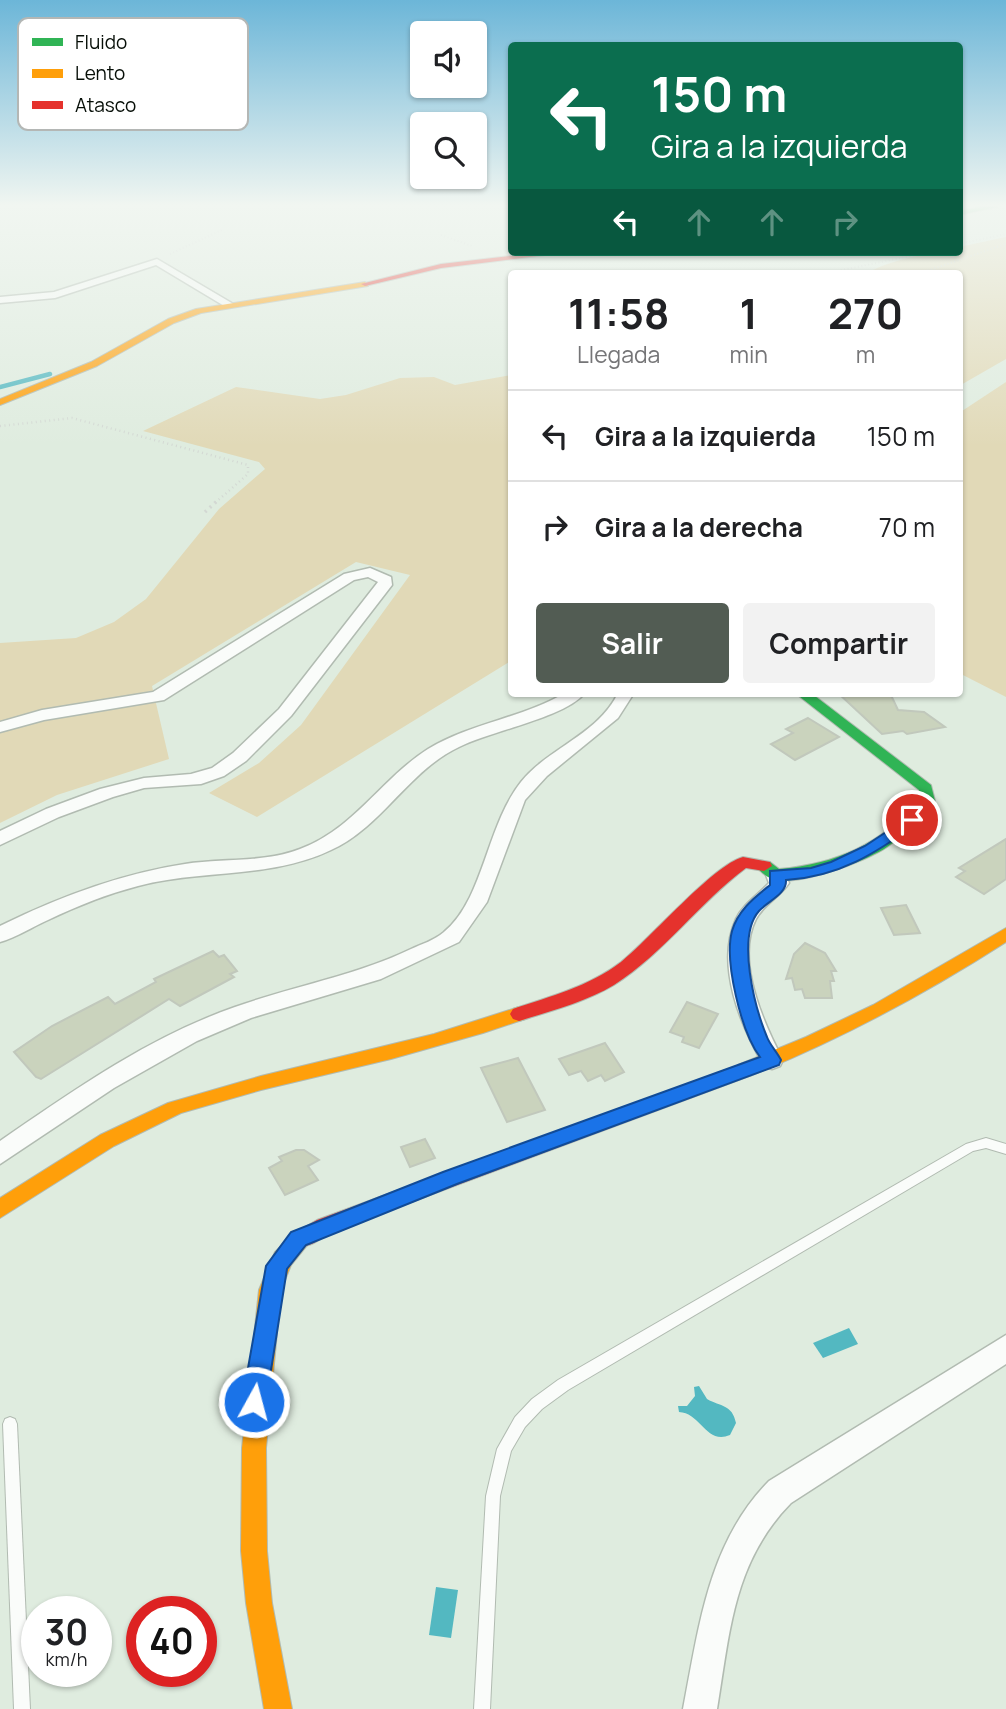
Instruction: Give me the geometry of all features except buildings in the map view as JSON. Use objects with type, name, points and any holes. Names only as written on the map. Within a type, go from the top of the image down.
[{"type":"street","points":[[0,300],[55,295],[80,287]]},
{"type":"street","points":[[199,287],[230,305]]},
{"type":"street","points":[[0,402],[94,364],[171,321],[230,305],[353,287]]},
{"type":"street","points":[[0,727],[42,715],[158,696],[349,577],[370,572],[386,580],[385,585],[291,702],[255,742],[218,772],[198,778],[148,782],[115,790],[62,808],[0,839]]},
{"type":"street","points":[[0,935],[76,898],[130,880],[188,869],[262,865],[320,848],[343,836],[374,811],[433,753],[450,743],[554,706],[570,697]]},
{"type":"street","points":[[0,1154],[113,1077],[194,1032],[241,1013],[384,970],[450,938],[466,922],[518,797],[547,766],[617,712],[624,697]]},
{"type":"street","points":[[776,875],[824,871],[851,860],[912,820],[922,808],[928,794],[920,781],[909,772],[807,697]]},
{"type":"street","points":[[0,1209],[115,1137],[173,1108],[249,1086],[466,1034],[607,981],[639,958],[732,867],[753,862],[771,869],[779,883],[753,907],[746,918],[741,931],[740,946],[746,1001],[752,1026],[772,1060]]},
{"type":"street","points":[[278,1709],[260,1618],[255,1573],[252,1439],[270,1290],[276,1266],[285,1251],[299,1238],[324,1226],[772,1060],[900,999],[964,964],[1006,934]]},
{"type":"street","points":[[700,1709],[724,1588],[736,1553],[760,1508],[780,1492],[1006,1348]]},
{"type":"lane","points":[[482,1709],[493,1496],[504,1449],[528,1413],[563,1385],[970,1147],[986,1143],[1006,1149]]},
{"type":"lane","points":[[10,1424],[22,1709]]},
{"type":"path","points":[[0,426],[72,418],[247,465],[248,474],[205,512]]},
{"type":"shaded area","points":[[963,287],[1006,287],[1006,359],[963,384]]},
{"type":"shaded area","points":[[508,376],[508,663],[257,817],[209,793],[259,763],[301,725],[410,575],[356,562],[152,686],[169,759],[57,795],[0,823],[0,643],[76,638],[114,622],[146,599],[219,509],[265,469],[259,462],[143,431],[236,387],[320,399],[346,395],[400,378],[434,377],[455,385]]},
{"type":"shaded area","points":[[1006,382],[1006,697],[963,675],[963,410]]},
{"type":"water","points":[[849,1328],[858,1344],[823,1358],[813,1343]]},
{"type":"water","points":[[699,1386],[707,1399],[732,1412],[736,1423],[730,1435],[715,1436],[693,1417],[679,1412],[678,1406],[687,1406],[695,1396],[694,1387]]},
{"type":"water","points":[[436,1587],[458,1590],[451,1638],[429,1635]]},
{"type":"waterway","points":[[0,387],[50,374]]},
{"type":"traffic: fast","points":[[764,866],[776,875],[820,869],[840,863],[879,845],[896,833],[927,801],[926,788],[807,697]]},
{"type":"traffic: slow","points":[[0,402],[94,364],[171,321],[199,311],[348,287]]},
{"type":"traffic: slow","points":[[745,1070],[813,1042],[879,1009],[1006,934]]},
{"type":"traffic: slow","points":[[0,1209],[107,1140],[175,1108],[218,1094],[434,1041],[519,1014]]},
{"type":"traffic: slow","points":[[278,1709],[259,1603],[254,1551],[254,1448],[270,1290],[283,1259],[302,1239]]},
{"type":"traffic: jam","points":[[519,1014],[577,995],[610,979],[645,951],[725,875],[743,862],[764,866]]},
{"type":"traffic: jam","points":[[302,1239],[324,1226],[745,1070]]},
{"type":"route","points":[[254,1402],[276,1266],[285,1251],[299,1238],[450,1178],[772,1060],[759,1042],[746,1001],[740,946],[741,931],[746,918],[753,907],[776,888],[779,883],[776,875],[811,873],[837,866],[871,849],[912,820]]}]
